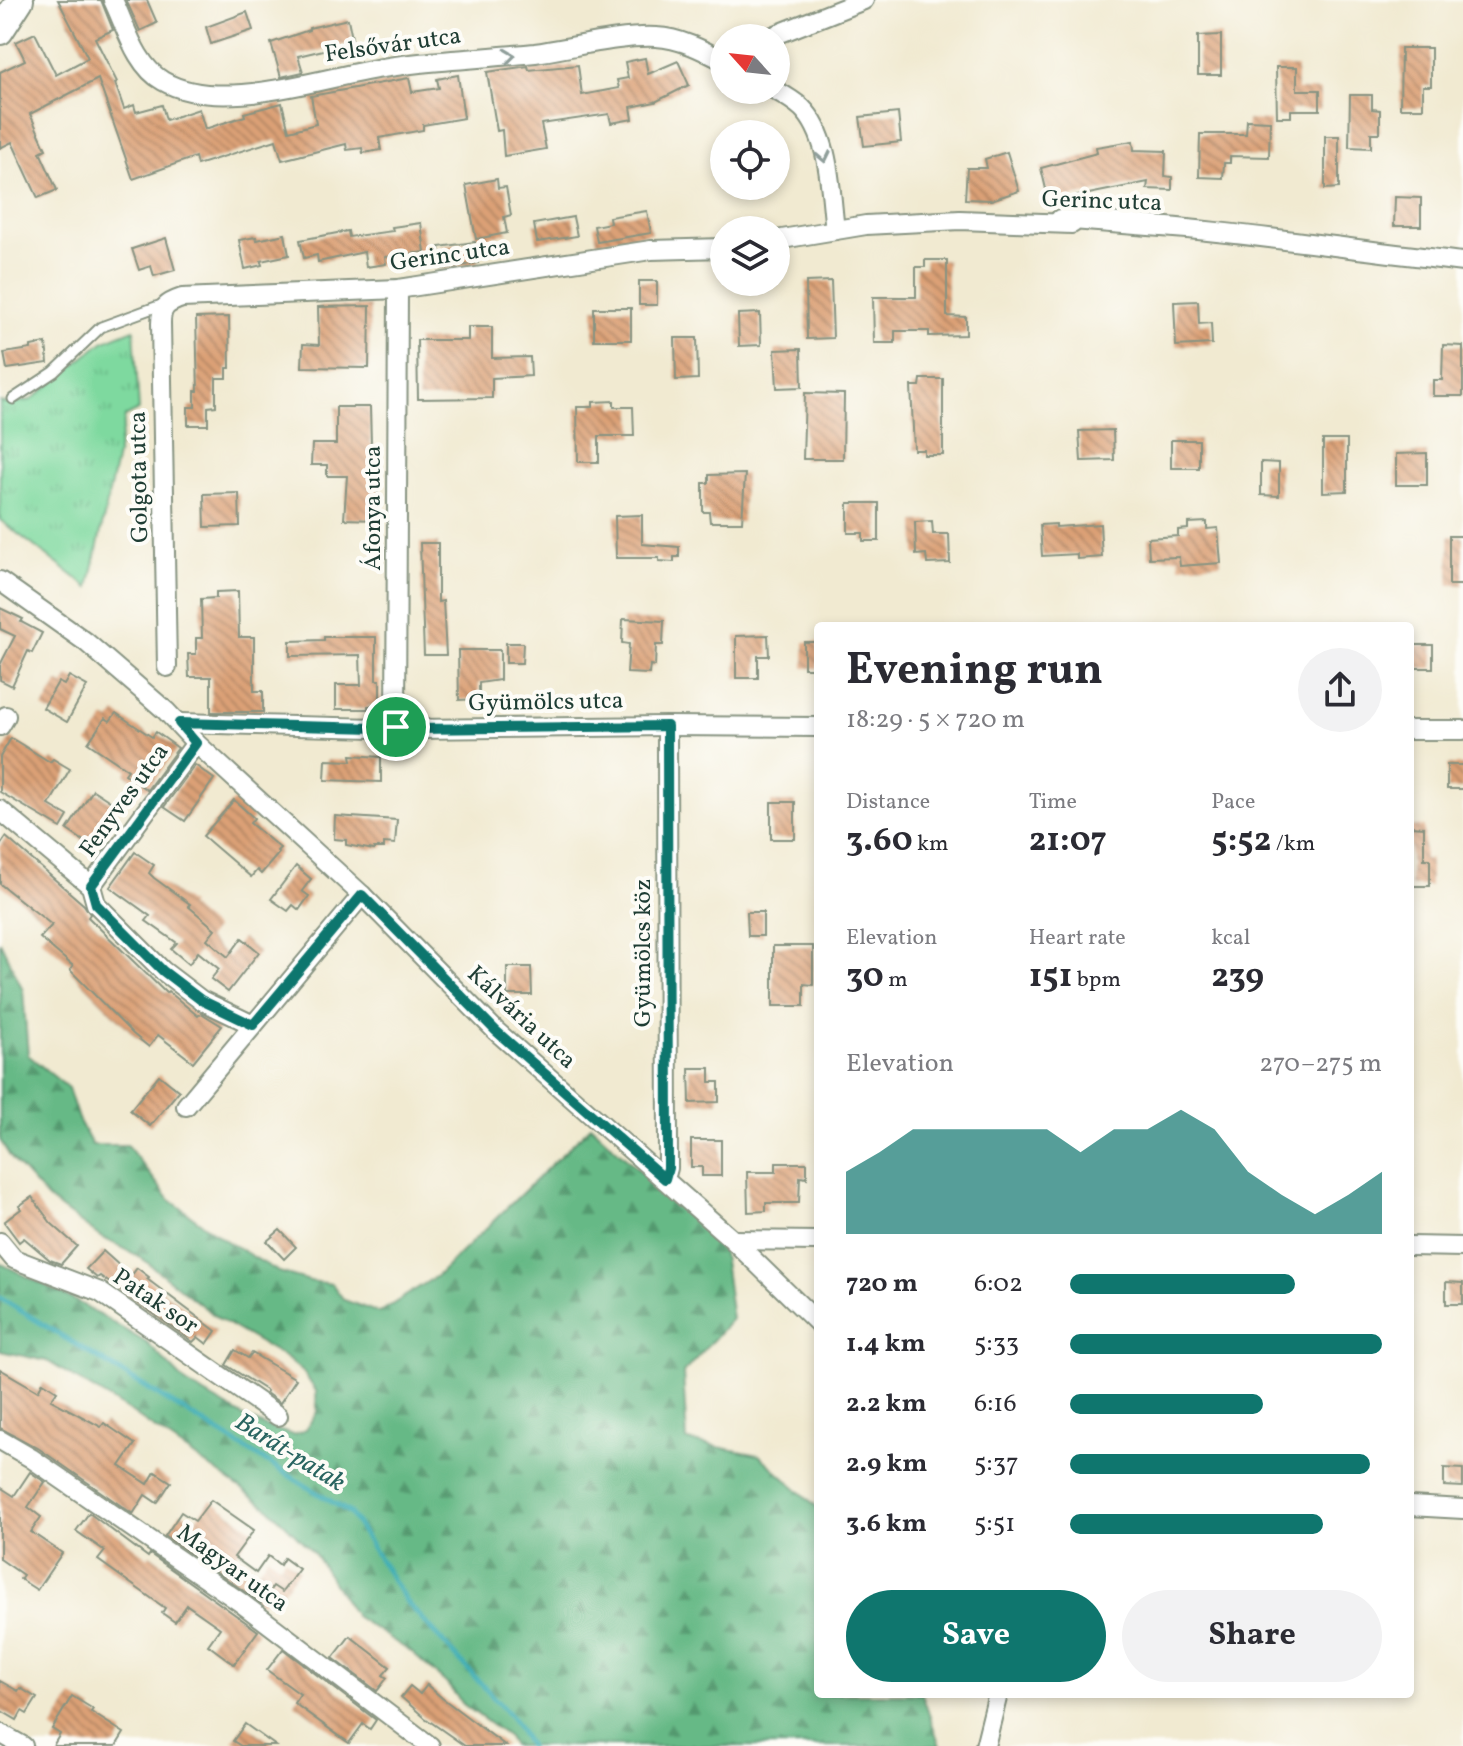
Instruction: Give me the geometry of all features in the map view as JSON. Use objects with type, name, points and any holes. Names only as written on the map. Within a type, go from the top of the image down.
[{"type":"main road","points":[[0,31],[20,0]]},
{"type":"street","name":"Felsővár utca","points":[[113,0],[146,68],[163,81],[196,93],[258,91],[372,70],[654,37],[669,38],[710,53]]},
{"type":"street","points":[[790,29],[864,0]]},
{"type":"street","points":[[790,100],[802,108],[813,124],[822,147],[835,230]]},
{"type":"street","name":"Gerinc utca","points":[[1187,229],[1060,219],[1119,222],[1187,229],[1463,262]]},
{"type":"street","name":"Gerinc utca","points":[[790,238],[866,225],[960,220],[1187,229]]},
{"type":"street","name":"Gerinc utca","points":[[174,301],[398,289],[651,250],[710,248]]},
{"type":"street","name":"Áfonya utca","points":[[396,727],[398,289]]},
{"type":"street","name":"Golgota utca","points":[[167,667],[161,312],[174,301]]},
{"type":"street","points":[[0,581],[86,642],[179,723]]},
{"type":"street","name":"Gyümölcs utca","points":[[179,723],[416,729],[814,727]]},
{"type":"street","name":"Kálvária utca","points":[[179,723],[196,743],[362,895],[496,1031],[733,1240],[814,1319]]},
{"type":"street","name":"Gyümölcs köz","points":[[665,1179],[668,1168],[667,726]]},
{"type":"street","points":[[1414,730],[1463,730]]},
{"type":"street","name":"Fenyves utca","points":[[91,886],[196,743]]},
{"type":"street","name":"Fenyves utca","points":[[0,810],[91,886],[96,904],[163,971],[201,1000],[253,1025]]},
{"type":"street","points":[[186,1106],[362,895]]},
{"type":"street","points":[[733,1240],[814,1241]]},
{"type":"street","name":"Patak sor","points":[[0,1242],[14,1259],[100,1292],[278,1416]]},
{"type":"street","points":[[1414,1246],[1463,1247]]},
{"type":"street","name":"Magyar utca","points":[[0,1440],[31,1458],[240,1602],[430,1746]]},
{"type":"street","points":[[1414,1506],[1463,1509]]},
{"type":"street","points":[[985,1746],[997,1698]]},
{"type":"street","points":[[0,1733],[23,1746]]},
{"type":"lane","points":[[13,399],[54,372],[101,327],[174,301]]},
{"type":"green space","points":[[134,329],[139,410],[125,417],[89,588],[0,520],[0,402],[9,404],[31,400],[104,341]]},
{"type":"green space","points":[[0,941],[23,990],[28,1055],[68,1088],[78,1119],[92,1145],[127,1145],[170,1200],[223,1239],[279,1272],[332,1284],[344,1300],[379,1313],[438,1275],[591,1126],[722,1246],[732,1319],[683,1373],[687,1441],[759,1455],[814,1504],[814,1698],[923,1698],[940,1746],[513,1746],[508,1737],[463,1704],[446,1683],[411,1652],[355,1616],[314,1553],[270,1509],[132,1413],[47,1361],[0,1351],[0,1263],[74,1300],[147,1343],[186,1383],[244,1417],[294,1435],[305,1430],[317,1412],[316,1391],[303,1372],[286,1358],[219,1319],[139,1256],[99,1236],[48,1199],[11,1158],[0,1140]]},
{"type":"building","points":[[58,0],[101,0],[113,30],[95,38],[117,82],[124,109],[134,105],[136,112],[162,105],[166,120],[199,109],[205,129],[245,116],[244,113],[282,103],[289,131],[316,124],[311,96],[409,78],[412,92],[439,88],[437,79],[458,75],[464,118],[423,125],[423,130],[379,138],[381,150],[363,153],[362,148],[347,150],[346,144],[282,160],[276,140],[197,165],[195,157],[133,179],[98,79],[30,114],[46,149],[40,152],[57,190],[38,198],[12,142],[0,148],[0,72],[25,60],[16,42],[35,33],[56,75],[88,58]]},
{"type":"building","points":[[126,0],[147,0],[157,23],[140,31]]},
{"type":"building","points":[[247,12],[253,30],[211,44],[206,27]]},
{"type":"building","points":[[348,19],[353,43],[298,56],[303,72],[281,77],[271,43],[309,28]]},
{"type":"building","points":[[1221,35],[1221,75],[1198,75],[1198,36]]},
{"type":"building","points":[[1401,48],[1431,48],[1431,86],[1423,86],[1423,108],[1400,108]]},
{"type":"building","points":[[645,58],[648,74],[678,61],[689,85],[655,102],[631,107],[633,119],[611,123],[609,114],[541,124],[546,149],[504,156],[502,130],[497,131],[487,72],[528,66],[529,70],[578,65],[582,95],[619,88],[617,80],[628,78],[625,62]]},
{"type":"building","points":[[1276,67],[1297,67],[1297,90],[1320,90],[1320,110],[1291,110],[1291,117],[1277,117]]},
{"type":"building","points":[[1350,95],[1372,95],[1372,109],[1380,110],[1380,133],[1371,133],[1371,148],[1349,147]]},
{"type":"building","points":[[898,113],[901,142],[864,146],[860,117]]},
{"type":"building","points":[[1247,120],[1270,121],[1269,157],[1230,156],[1230,163],[1224,163],[1223,178],[1199,177],[1200,134],[1246,134]]},
{"type":"building","points":[[1325,136],[1339,136],[1339,188],[1325,189]]},
{"type":"building","points":[[1133,141],[1134,150],[1166,151],[1165,176],[1172,177],[1172,190],[1147,189],[1148,182],[1049,202],[1041,168],[1097,153],[1096,147]]},
{"type":"building","points":[[1007,152],[1019,191],[991,200],[965,199],[967,168],[987,168],[985,159]]},
{"type":"building","points":[[497,179],[498,188],[506,187],[511,215],[504,217],[507,233],[476,239],[466,185]]},
{"type":"building","points":[[1395,197],[1421,198],[1421,226],[1394,226]]},
{"type":"building","points":[[647,211],[651,233],[597,242],[594,226],[610,223],[609,217]]},
{"type":"building","points":[[573,217],[577,236],[537,242],[534,224]]},
{"type":"building","points":[[421,223],[425,252],[385,257],[386,264],[366,267],[364,252],[318,262],[317,255],[304,258],[300,240],[348,231],[349,237],[393,231],[392,227]]},
{"type":"building","points":[[285,234],[289,255],[261,261],[262,265],[245,269],[239,240]]},
{"type":"building","points":[[166,238],[175,270],[154,276],[151,266],[139,270],[132,249]]},
{"type":"building","points":[[475,242],[478,263],[442,269],[439,247]]},
{"type":"building","points":[[925,260],[947,260],[947,316],[966,317],[966,335],[929,336],[929,331],[895,331],[895,343],[874,343],[873,297],[916,297],[916,267],[925,267]]},
{"type":"building","points":[[639,281],[657,281],[657,305],[639,305]]},
{"type":"building","points":[[831,281],[833,338],[807,339],[806,282]]},
{"type":"building","points":[[1198,301],[1199,324],[1211,323],[1212,344],[1176,346],[1174,302]]},
{"type":"building","points":[[370,306],[369,368],[302,367],[303,344],[319,345],[318,307]]},
{"type":"building","points":[[594,308],[631,308],[631,340],[594,340]]},
{"type":"building","points":[[760,313],[761,345],[739,346],[738,314]]},
{"type":"building","points":[[229,317],[230,368],[227,368],[227,378],[216,378],[216,406],[208,407],[208,425],[188,425],[188,407],[195,407],[195,391],[198,391],[196,318]]},
{"type":"building","points":[[468,327],[492,327],[492,358],[530,357],[531,376],[492,378],[492,398],[418,399],[417,340],[468,340]]},
{"type":"building","points":[[675,338],[697,338],[698,379],[676,380]]},
{"type":"building","points":[[46,343],[48,363],[7,369],[4,353]]},
{"type":"building","points":[[1443,345],[1463,346],[1463,396],[1433,396],[1433,380],[1442,380]]},
{"type":"building","points":[[801,349],[802,387],[777,388],[775,350]]},
{"type":"building","points":[[921,379],[943,379],[943,455],[924,455],[924,450],[914,450],[911,386],[920,386]]},
{"type":"building","points":[[805,393],[844,394],[843,459],[803,459]]},
{"type":"building","points":[[614,401],[614,407],[633,407],[634,436],[599,436],[599,462],[578,462],[577,407],[593,407],[593,402]]},
{"type":"building","points":[[336,407],[370,407],[371,444],[374,444],[373,488],[378,488],[376,520],[344,519],[347,476],[327,476],[327,465],[311,465],[312,444],[336,444]]},
{"type":"building","points":[[1113,430],[1114,460],[1081,461],[1079,431]]},
{"type":"building","points":[[1171,440],[1199,440],[1199,468],[1171,468]]},
{"type":"building","points":[[1323,440],[1347,440],[1347,491],[1323,492]]},
{"type":"building","points":[[1427,453],[1427,485],[1396,485],[1396,454]]},
{"type":"building","points":[[1261,462],[1279,463],[1279,496],[1261,495]]},
{"type":"building","points":[[745,474],[742,522],[710,522],[709,512],[703,512],[703,483],[709,483],[709,475]]},
{"type":"building","points":[[239,493],[240,526],[205,527],[204,494]]},
{"type":"building","points":[[848,503],[879,503],[879,541],[863,541],[863,533],[848,533]]},
{"type":"building","points":[[642,515],[642,544],[679,547],[679,557],[674,557],[674,562],[659,561],[659,558],[616,558],[615,516]]},
{"type":"building","points":[[932,521],[933,534],[949,534],[950,563],[927,564],[926,554],[916,555],[915,522]]},
{"type":"building","points":[[1207,522],[1207,529],[1218,528],[1221,563],[1180,566],[1179,557],[1149,558],[1148,538],[1178,536],[1178,530],[1188,529],[1188,523]]},
{"type":"building","points":[[1056,524],[1056,527],[1100,524],[1102,557],[1077,559],[1077,554],[1042,556],[1040,525]]},
{"type":"building","points":[[1449,536],[1463,536],[1463,585],[1449,585]]},
{"type":"building","points":[[420,543],[438,543],[438,602],[443,601],[446,655],[424,655]]},
{"type":"building","points":[[238,591],[239,637],[254,637],[254,691],[263,691],[263,712],[211,712],[211,677],[189,677],[188,654],[196,654],[196,638],[202,638],[201,599],[216,598],[216,592]]},
{"type":"building","points":[[0,608],[42,633],[32,653],[28,651],[12,686],[0,680],[0,665],[15,636],[0,629]]},
{"type":"building","points":[[623,619],[664,621],[663,645],[656,645],[655,666],[650,665],[649,674],[627,673],[629,644],[622,643]]},
{"type":"building","points":[[768,635],[769,656],[758,656],[758,678],[736,678],[736,636]]},
{"type":"building","points":[[324,637],[376,637],[376,680],[380,680],[380,705],[368,706],[368,709],[336,709],[336,685],[361,685],[360,655],[290,656],[290,641],[324,640]]},
{"type":"building","points":[[804,642],[814,642],[814,668],[804,668]]},
{"type":"building","points":[[506,643],[523,643],[522,663],[506,663]]},
{"type":"building","points":[[1414,645],[1433,645],[1433,668],[1414,668]]},
{"type":"building","points":[[458,650],[500,650],[500,680],[479,683],[479,699],[459,700]]},
{"type":"building","points":[[69,676],[87,686],[67,722],[43,708],[58,682],[64,685]]},
{"type":"building","points":[[116,713],[152,737],[156,732],[178,748],[147,790],[125,774],[128,770],[88,743],[105,718],[110,721]]},
{"type":"building","points":[[11,738],[50,762],[53,759],[70,769],[49,805],[68,816],[61,828],[0,792],[0,757]]},
{"type":"building","points":[[351,755],[381,757],[381,782],[325,780],[326,760],[352,761]]},
{"type":"building","points":[[195,765],[214,779],[185,821],[164,807]]},
{"type":"building","points":[[1447,765],[1463,765],[1463,789],[1447,789]]},
{"type":"building","points":[[93,790],[119,807],[93,847],[67,830]]},
{"type":"building","points":[[234,800],[254,818],[250,823],[280,848],[261,874],[257,870],[251,877],[203,836]]},
{"type":"building","points":[[771,802],[795,802],[795,839],[771,839]]},
{"type":"building","points":[[335,816],[397,820],[395,844],[384,843],[384,848],[374,850],[346,845],[346,840],[334,839]]},
{"type":"building","points":[[1414,826],[1424,827],[1424,859],[1430,859],[1430,886],[1414,886]]},
{"type":"building","points":[[6,837],[84,905],[90,914],[88,917],[166,993],[168,991],[198,1016],[201,1013],[222,1026],[193,1062],[158,1035],[149,1047],[70,970],[73,966],[40,938],[52,925],[0,884],[0,846]]},
{"type":"building","points":[[135,852],[154,865],[149,873],[154,878],[190,904],[188,906],[215,929],[207,939],[228,957],[242,938],[259,952],[228,992],[211,979],[219,969],[198,952],[189,964],[171,949],[177,943],[146,921],[150,916],[110,887]]},
{"type":"building","points":[[296,866],[311,879],[302,891],[309,896],[299,910],[293,905],[288,911],[271,899]]},
{"type":"building","points":[[747,912],[763,912],[763,936],[748,936]]},
{"type":"building","points":[[773,946],[813,946],[813,985],[804,984],[804,1006],[773,1006]]},
{"type":"building","points":[[507,967],[531,967],[532,995],[507,995]]},
{"type":"building","points":[[689,1068],[710,1068],[710,1082],[719,1082],[719,1102],[690,1103]]},
{"type":"building","points":[[159,1075],[179,1091],[150,1126],[130,1110]]},
{"type":"building","points":[[691,1140],[721,1140],[721,1176],[702,1176],[702,1167],[691,1167]]},
{"type":"building","points":[[776,1163],[807,1163],[807,1178],[800,1177],[799,1203],[766,1203],[766,1211],[748,1212],[747,1172],[776,1172]]},
{"type":"building","points":[[32,1197],[51,1223],[77,1246],[61,1264],[50,1260],[24,1238],[19,1242],[4,1222]]},
{"type":"building","points":[[280,1230],[296,1247],[284,1259],[267,1241]]},
{"type":"building","points":[[103,1251],[131,1276],[137,1268],[216,1331],[207,1344],[198,1337],[193,1342],[86,1269]]},
{"type":"building","points":[[1446,1282],[1463,1283],[1463,1304],[1446,1304]]},
{"type":"building","points":[[235,1350],[248,1358],[252,1353],[296,1379],[280,1403],[226,1365]]},
{"type":"building","points":[[0,1369],[38,1391],[43,1382],[57,1391],[51,1400],[101,1427],[104,1423],[135,1444],[120,1466],[148,1484],[155,1472],[171,1482],[157,1503],[145,1495],[133,1514],[38,1448],[0,1428]]},
{"type":"building","points":[[1444,1468],[1463,1469],[1463,1487],[1444,1486]]},
{"type":"building","points":[[30,1472],[45,1482],[28,1507],[41,1517],[31,1532],[62,1553],[37,1590],[20,1579],[23,1575],[0,1559],[0,1487],[14,1496]]},
{"type":"building","points":[[211,1500],[254,1530],[234,1557],[256,1573],[268,1556],[280,1565],[284,1558],[299,1569],[282,1592],[273,1586],[261,1603],[165,1536],[181,1512],[195,1521]]},
{"type":"building","points":[[89,1513],[258,1631],[234,1664],[208,1645],[220,1628],[187,1605],[175,1622],[162,1613],[165,1608],[98,1560],[105,1551],[76,1531]]},
{"type":"building","points":[[350,1636],[390,1667],[383,1675],[387,1678],[377,1691],[333,1658]]},
{"type":"building","points":[[283,1649],[376,1720],[370,1729],[363,1724],[349,1743],[294,1703],[300,1694],[267,1670]]},
{"type":"building","points":[[0,1681],[37,1698],[27,1714],[22,1711],[17,1720],[0,1710]]},
{"type":"building","points":[[427,1685],[506,1746],[465,1746],[401,1697],[410,1686],[420,1694]]},
{"type":"building","points":[[72,1696],[124,1733],[116,1746],[53,1746],[60,1734],[52,1729]]},
{"type":"building","points":[[245,1724],[276,1746],[241,1746],[233,1741]]},
{"type":"waterway","name":"Barát-patak","points":[[0,1298],[350,1513],[406,1601],[512,1718],[529,1746]]},
{"type":"route","points":[[179,723],[396,727],[667,726],[668,1168],[665,1179],[496,1031],[362,895],[253,1025],[201,1000],[163,971],[96,904],[91,886],[196,743],[179,723]]}]
